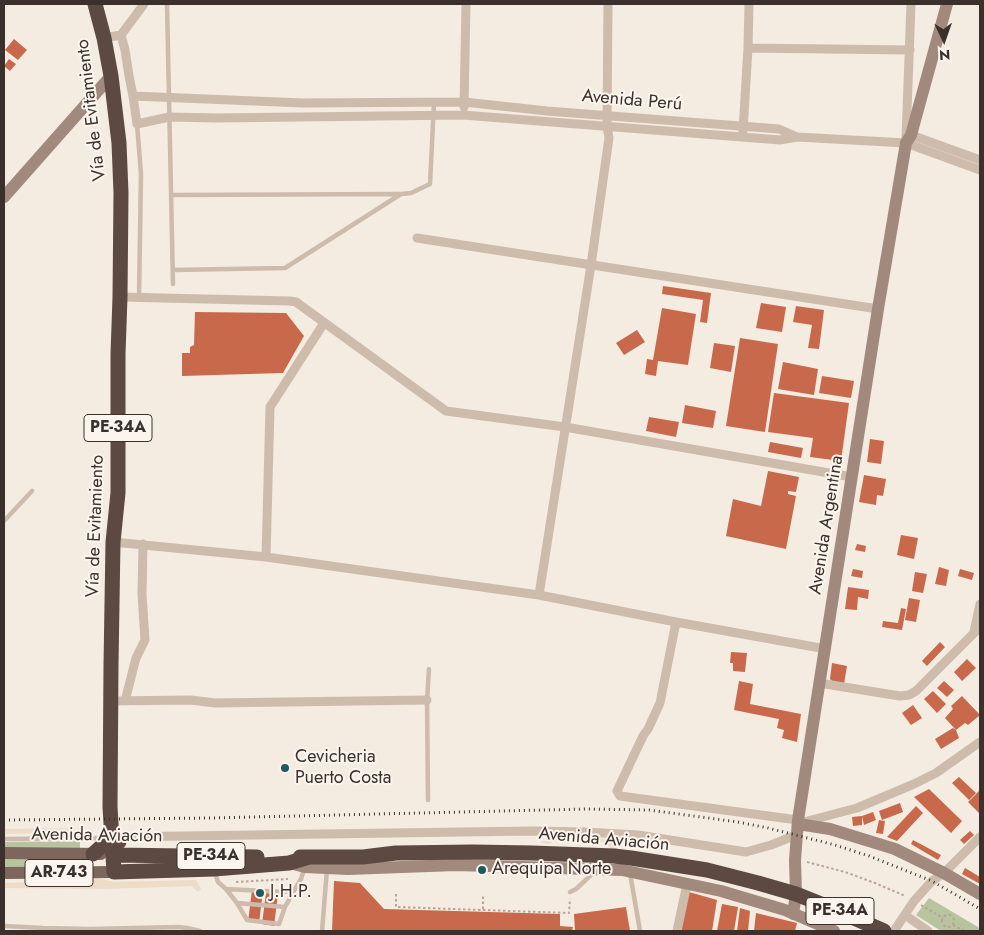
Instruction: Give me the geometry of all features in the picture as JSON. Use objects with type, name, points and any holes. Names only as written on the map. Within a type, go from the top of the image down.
[{"type":"highway","name":"Vía de Evitamiento","points":[[95,4],[111,76],[119,143],[121,193],[118,493],[113,542],[118,701],[110,807],[114,872]]},
{"type":"highway","points":[[93,854],[112,838],[142,855]]},
{"type":"highway","name":"Avenida Aviación","points":[[113,855],[366,863],[396,853],[532,853],[614,856],[630,864],[684,866],[727,874],[796,894],[884,931]]},
{"type":"highway","name":"Avenida Aviación","points":[[114,872],[214,869],[307,862]]},
{"type":"main road","name":"Avenida Aviación","points":[[4,853],[113,855]]},
{"type":"main road","name":"Avenida Aviación","points":[[4,873],[114,872]]},
{"type":"street","points":[[104,38],[121,35],[144,4]]},
{"type":"street","points":[[463,115],[466,4]]},
{"type":"street","points":[[539,595],[591,264],[608,138],[608,4]]},
{"type":"street","points":[[743,136],[749,4]]},
{"type":"street","points":[[908,139],[911,4]]},
{"type":"street","name":"Avenida Argentina","points":[[793,914],[796,894],[797,826],[878,309],[908,139],[947,4]]},
{"type":"street","points":[[121,35],[138,124]]},
{"type":"street","points":[[748,48],[910,50]]},
{"type":"street","points":[[4,197],[111,76]]},
{"type":"street","name":"Avenida Perú","points":[[133,96],[303,103],[464,102],[504,107],[779,129],[797,137]]},
{"type":"street","name":"Avenida Perú","points":[[138,124],[169,117],[463,115],[780,140],[797,137],[908,139],[980,160]]},
{"type":"street","name":"Avenida Perú","points":[[908,139],[980,170]]},
{"type":"street","points":[[417,238],[878,309]]},
{"type":"street","points":[[120,297],[296,302],[446,411],[565,428],[852,477]]},
{"type":"street","points":[[266,557],[270,407],[324,323]]},
{"type":"street","points":[[113,542],[266,557],[539,595],[826,649]]},
{"type":"street","points":[[143,544],[142,594],[145,640],[118,701],[191,700],[215,703],[427,700]]},
{"type":"street","points":[[819,683],[900,696],[909,695],[916,691],[977,629],[980,604]]},
{"type":"street","points":[[676,622],[660,703],[617,791],[620,796],[797,826],[830,829],[895,849],[944,873],[980,894]]},
{"type":"street","points":[[112,838],[531,831],[585,832],[638,835],[746,852],[771,845],[797,826],[857,808],[914,784],[936,773],[980,742]]},
{"type":"street","points":[[894,931],[914,901],[932,881],[944,873],[980,837]]},
{"type":"street","points":[[307,862],[327,868],[366,863],[603,869],[630,864],[687,884],[721,891],[793,914],[834,931]]},
{"type":"street","points":[[677,931],[687,884]]},
{"type":"street","points":[[905,915],[928,931]]},
{"type":"lane","points":[[167,4],[173,284]]},
{"type":"lane","points":[[172,195],[411,193],[430,184],[434,103]]},
{"type":"lane","points":[[138,124],[141,174],[138,298]]},
{"type":"lane","points":[[173,270],[284,268],[400,194]]},
{"type":"lane","points":[[4,521],[32,491]]},
{"type":"lane","points":[[428,800],[427,700],[429,669]]},
{"type":"lane","points":[[4,839],[112,838]]},
{"type":"lane","points":[[214,869],[218,882],[237,903],[247,920],[278,924],[301,879],[307,862]]},
{"type":"lane","points":[[630,864],[640,931]]},
{"type":"lane","points":[[322,931],[327,868]]},
{"type":"lane","points":[[570,893],[591,875],[603,869]]},
{"type":"lane","points":[[226,889],[284,892],[295,889]]},
{"type":"lane","points":[[237,903],[285,908]]},
{"type":"lane","points":[[4,926],[90,929],[179,927],[200,931]]},
{"type":"path","points":[[807,862],[845,872],[910,898]]},
{"type":"path","points":[[230,882],[288,879]]},
{"type":"path","points":[[396,894],[396,907],[569,913],[570,893]]},
{"type":"path","points":[[482,909],[483,894]]},
{"type":"path","points":[[921,905],[943,918]]},
{"type":"path","points":[[943,918],[951,916],[954,921],[953,925]]},
{"type":"path","points":[[943,918],[943,924],[946,927],[953,925],[964,931]]},
{"type":"green space","points":[[80,841],[80,848],[4,848],[4,842]]},
{"type":"green space","points":[[4,859],[81,859],[82,869],[4,869]]},
{"type":"green space","points":[[929,898],[978,927],[980,931],[941,931],[916,915]]},
{"type":"shaded area","points":[[75,828],[75,837],[62,837],[43,833],[4,834],[4,829]]},
{"type":"shaded area","points":[[558,837],[609,839],[617,844],[618,850],[611,849],[605,842],[557,840],[549,844],[541,843],[541,841]]},
{"type":"shaded area","points":[[93,877],[115,882],[196,880],[201,889],[198,892],[192,886],[101,889],[4,888],[4,883]]},
{"type":"building","points":[[14,39],[27,50],[18,60],[5,50]]},
{"type":"building","points":[[9,59],[16,64],[10,71],[4,66]]},
{"type":"building","points":[[663,286],[711,293],[707,323],[700,322],[703,300],[662,294]]},
{"type":"building","points":[[761,303],[786,307],[782,332],[756,328]]},
{"type":"building","points":[[796,306],[824,310],[819,349],[808,348],[812,325],[793,322]]},
{"type":"building","points":[[662,308],[696,314],[688,365],[658,361],[656,376],[645,374],[647,359],[653,360]]},
{"type":"building","points":[[195,312],[286,313],[304,336],[283,373],[182,376],[182,353],[190,353],[190,347],[194,345]]},
{"type":"building","points":[[637,330],[645,342],[624,355],[616,343]]},
{"type":"building","points":[[740,338],[778,344],[765,432],[726,426]]},
{"type":"building","points":[[714,343],[735,346],[731,372],[710,368]]},
{"type":"building","points":[[783,362],[818,369],[814,395],[778,389]]},
{"type":"building","points":[[822,376],[854,381],[851,398],[819,393]]},
{"type":"building","points":[[774,393],[849,403],[841,461],[810,457],[813,438],[768,432]]},
{"type":"building","points":[[685,405],[716,411],[713,428],[682,423]]},
{"type":"building","points":[[649,417],[679,422],[676,437],[646,431]]},
{"type":"building","points":[[870,439],[884,441],[881,464],[867,462]]},
{"type":"building","points":[[770,442],[803,448],[801,458],[768,452]]},
{"type":"building","points":[[768,471],[799,477],[796,492],[788,491],[788,494],[796,496],[786,549],[726,536],[733,499],[761,506]]},
{"type":"building","points":[[864,475],[886,479],[883,496],[877,495],[876,505],[859,502]]},
{"type":"building","points":[[901,535],[918,538],[914,559],[897,555]]},
{"type":"building","points":[[857,544],[866,546],[865,552],[855,550]]},
{"type":"building","points":[[939,567],[949,570],[946,586],[935,584]]},
{"type":"building","points":[[853,569],[863,571],[862,578],[851,576]]},
{"type":"building","points":[[960,569],[974,573],[972,580],[958,576]]},
{"type":"building","points":[[915,572],[927,574],[923,593],[912,591]]},
{"type":"building","points":[[848,587],[869,590],[868,599],[858,597],[857,610],[845,609]]},
{"type":"building","points":[[909,598],[920,600],[916,622],[905,620]]},
{"type":"building","points":[[901,608],[906,609],[902,630],[882,627],[883,621],[898,623]]},
{"type":"building","points":[[940,642],[945,647],[927,666],[922,661]]},
{"type":"building","points":[[731,652],[747,653],[745,672],[733,671],[733,663],[730,663]]},
{"type":"building","points":[[967,659],[976,668],[962,681],[954,672]]},
{"type":"building","points":[[832,663],[847,666],[844,684],[833,682],[830,679]]},
{"type":"building","points":[[739,681],[753,684],[750,704],[801,714],[797,742],[782,738],[784,730],[777,728],[779,719],[734,710]]},
{"type":"building","points":[[944,681],[954,690],[947,697],[937,688]]},
{"type":"building","points":[[933,691],[946,704],[937,713],[924,699]]},
{"type":"building","points":[[962,696],[980,715],[968,725],[965,723],[956,730],[945,718],[953,709],[951,706]]},
{"type":"building","points":[[913,705],[922,718],[911,725],[902,713]]},
{"type":"building","points":[[953,728],[956,730],[959,738],[941,749],[935,739]]},
{"type":"building","points":[[959,777],[976,793],[969,800],[952,783]]},
{"type":"building","points":[[929,789],[962,821],[951,833],[914,797]]},
{"type":"building","points":[[980,790],[980,814],[968,802]]},
{"type":"building","points":[[900,803],[903,812],[882,820],[879,811]]},
{"type":"building","points":[[916,806],[923,813],[897,841],[887,837]]},
{"type":"building","points":[[873,812],[876,820],[864,825],[862,816]]},
{"type":"building","points":[[862,816],[862,825],[853,826],[852,817]]},
{"type":"building","points":[[879,820],[885,821],[883,834],[876,833]]},
{"type":"building","points":[[970,831],[974,835],[964,844],[960,840]]},
{"type":"building","points":[[913,840],[941,855],[938,860],[911,844]]},
{"type":"building","points":[[965,868],[980,877],[980,884],[962,874]]},
{"type":"building","points":[[334,881],[360,883],[384,909],[560,914],[560,926],[573,927],[572,931],[332,931]]},
{"type":"building","points":[[252,890],[263,891],[259,923],[248,922]]},
{"type":"building","points":[[689,892],[717,900],[712,931],[681,931]]},
{"type":"building","points":[[266,893],[278,894],[274,926],[262,924]]},
{"type":"building","points":[[722,904],[738,907],[734,931],[717,931]]},
{"type":"building","points":[[626,907],[630,931],[575,931],[574,914]]},
{"type":"building","points":[[740,908],[750,911],[748,931],[737,931]]},
{"type":"building","points":[[756,913],[797,923],[795,931],[754,931]]},
{"type":"railway","points":[[4,820],[212,818],[586,809],[649,810],[738,822],[835,845],[869,856],[932,881],[980,909]]},
{"type":"place","name":"Cevicheria Puerto Costa","points":[[285,768]]},
{"type":"place","name":"Arequipa Norte","points":[[482,870]]},
{"type":"place","name":"J.H.P.","points":[[260,893]]}]
